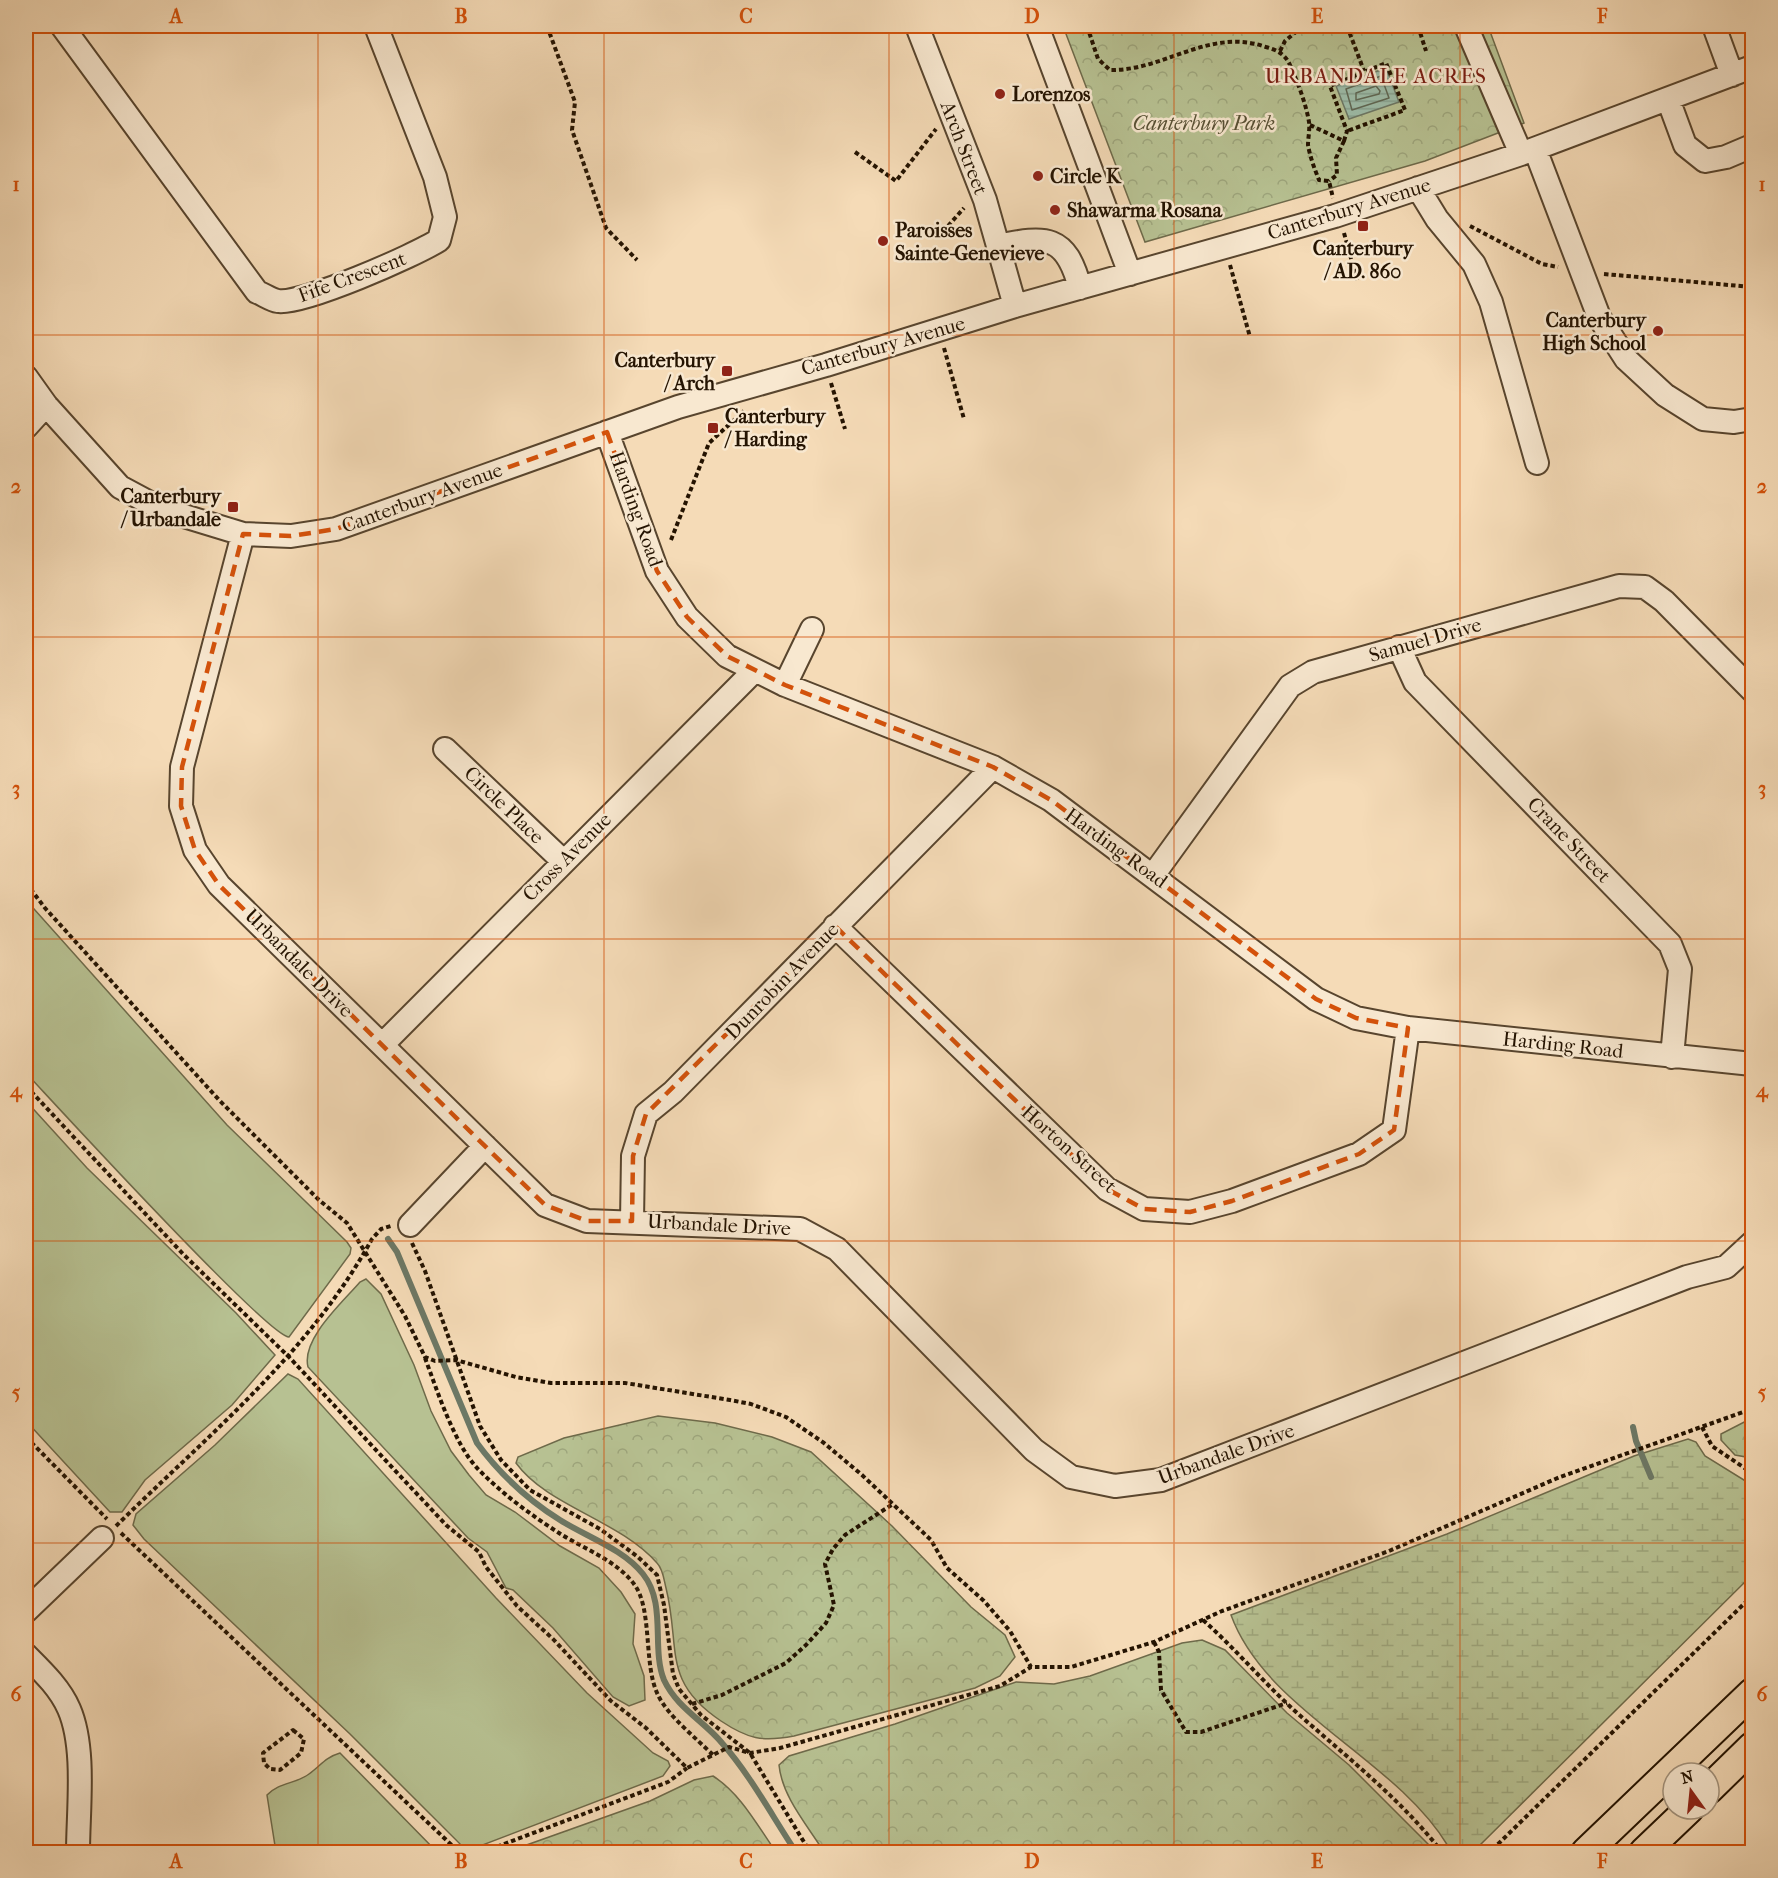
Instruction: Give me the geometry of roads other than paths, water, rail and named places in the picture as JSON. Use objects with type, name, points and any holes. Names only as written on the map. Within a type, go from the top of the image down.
[{"type":"main road","points":[[1586,1852],[1752,1693]]},
{"type":"main road","points":[[1721,1777],[1752,1747]]},
{"type":"main road","points":[[1644,1852],[1676,1821]]},
{"type":"street","name":"Fife Crescent","points":[[62,26],[257,292],[279,301],[314,293],[421,252],[439,240],[445,217],[435,177],[376,26]]},
{"type":"street","name":"Arch Street","points":[[917,26],[985,200],[1015,306]]},
{"type":"street","points":[[1037,26],[1130,274]]},
{"type":"street","points":[[1466,26],[1528,152],[1599,317],[1626,359],[1665,395],[1703,419],[1734,422],[1752,419]]},
{"type":"street","points":[[1714,26],[1742,71]]},
{"type":"street","name":"Canterbury Avenue","points":[[26,377],[46,405],[120,487],[161,509],[243,534],[291,536],[336,529],[678,406],[826,365],[1015,306],[1337,215],[1528,152],[1742,71]]},
{"type":"street","points":[[1668,99],[1685,145],[1705,161],[1726,157],[1752,146]]},
{"type":"street","points":[[1418,188],[1437,219],[1474,264],[1491,302],[1537,463]]},
{"type":"street","points":[[998,246],[1038,238],[1060,247],[1074,265],[1080,288]]},
{"type":"street","points":[[26,427],[46,405]]},
{"type":"street","name":"Harding Road","points":[[607,432],[657,571],[687,617],[727,656],[785,685],[993,767],[1051,800],[1154,874],[1316,999],[1356,1018],[1408,1028],[1752,1064]]},
{"type":"street","name":"Urbandale Drive","points":[[243,534],[182,767],[181,806],[195,850],[219,885],[544,1205],[587,1221],[800,1229],[837,1249],[1034,1450],[1071,1477],[1115,1486],[1161,1480],[1687,1277],[1726,1267],[1752,1243]]},
{"type":"street","name":"Samuel Drive","points":[[1154,874],[1290,686],[1313,672],[1619,586],[1645,587],[1664,601],[1752,690]]},
{"type":"street","points":[[785,685],[812,629]]},
{"type":"street","name":"Crane Street","points":[[1399,647],[1415,682],[1670,944],[1680,969],[1672,1057]]},
{"type":"street","name":"Cross Avenue","points":[[382,1045],[754,671]]},
{"type":"street","name":"Circle Place","points":[[445,749],[563,861]]},
{"type":"street","name":"Dunrobin Avenue","points":[[632,1221],[633,1156],[646,1114],[673,1092],[993,767]]},
{"type":"street","name":"Horton Street","points":[[835,926],[1107,1189],[1144,1209],[1190,1212],[1232,1201],[1359,1154],[1394,1130],[1408,1028]]},
{"type":"street","points":[[410,1225],[485,1146]]},
{"type":"street","points":[[26,1611],[109,1532]]},
{"type":"street","points":[[26,1655],[47,1676],[69,1708],[76,1734],[78,1852]]},
{"type":"water","points":[[1386,68],[1399,102],[1349,119],[1336,86]]},
{"type":"waterway","points":[[388,1239],[397,1252],[477,1443],[504,1475],[525,1495],[560,1520],[615,1550],[643,1574],[655,1599],[660,1667],[669,1690],[733,1756],[796,1852]]},
{"type":"waterway","points":[[1633,1427],[1636,1441],[1651,1477]]},
{"type":"place","name":"Lorenzos","points":[[1000,94]]},
{"type":"place","name":"Circle K","points":[[1038,176]]},
{"type":"place","name":"Shawarma Rosana","points":[[1055,210]]},
{"type":"place","name":"Canterbury / AD. 860","points":[[1363,226]]},
{"type":"place","name":"Paroisses Sainte-Genevieve","points":[[883,241]]},
{"type":"place","name":"Canterbury High School","points":[[1658,331]]},
{"type":"place","name":"Canterbury / Arch","points":[[727,371]]},
{"type":"place","name":"Canterbury / Harding","points":[[713,428]]},
{"type":"place","name":"Canterbury / Urbandale","points":[[233,507]]},
{"type":"district","name":"URBANDALE ACRES","points":[[1376,76]]},
{"type":"park label","name":"Canterbury Park","points":[[1204,123]]}]
